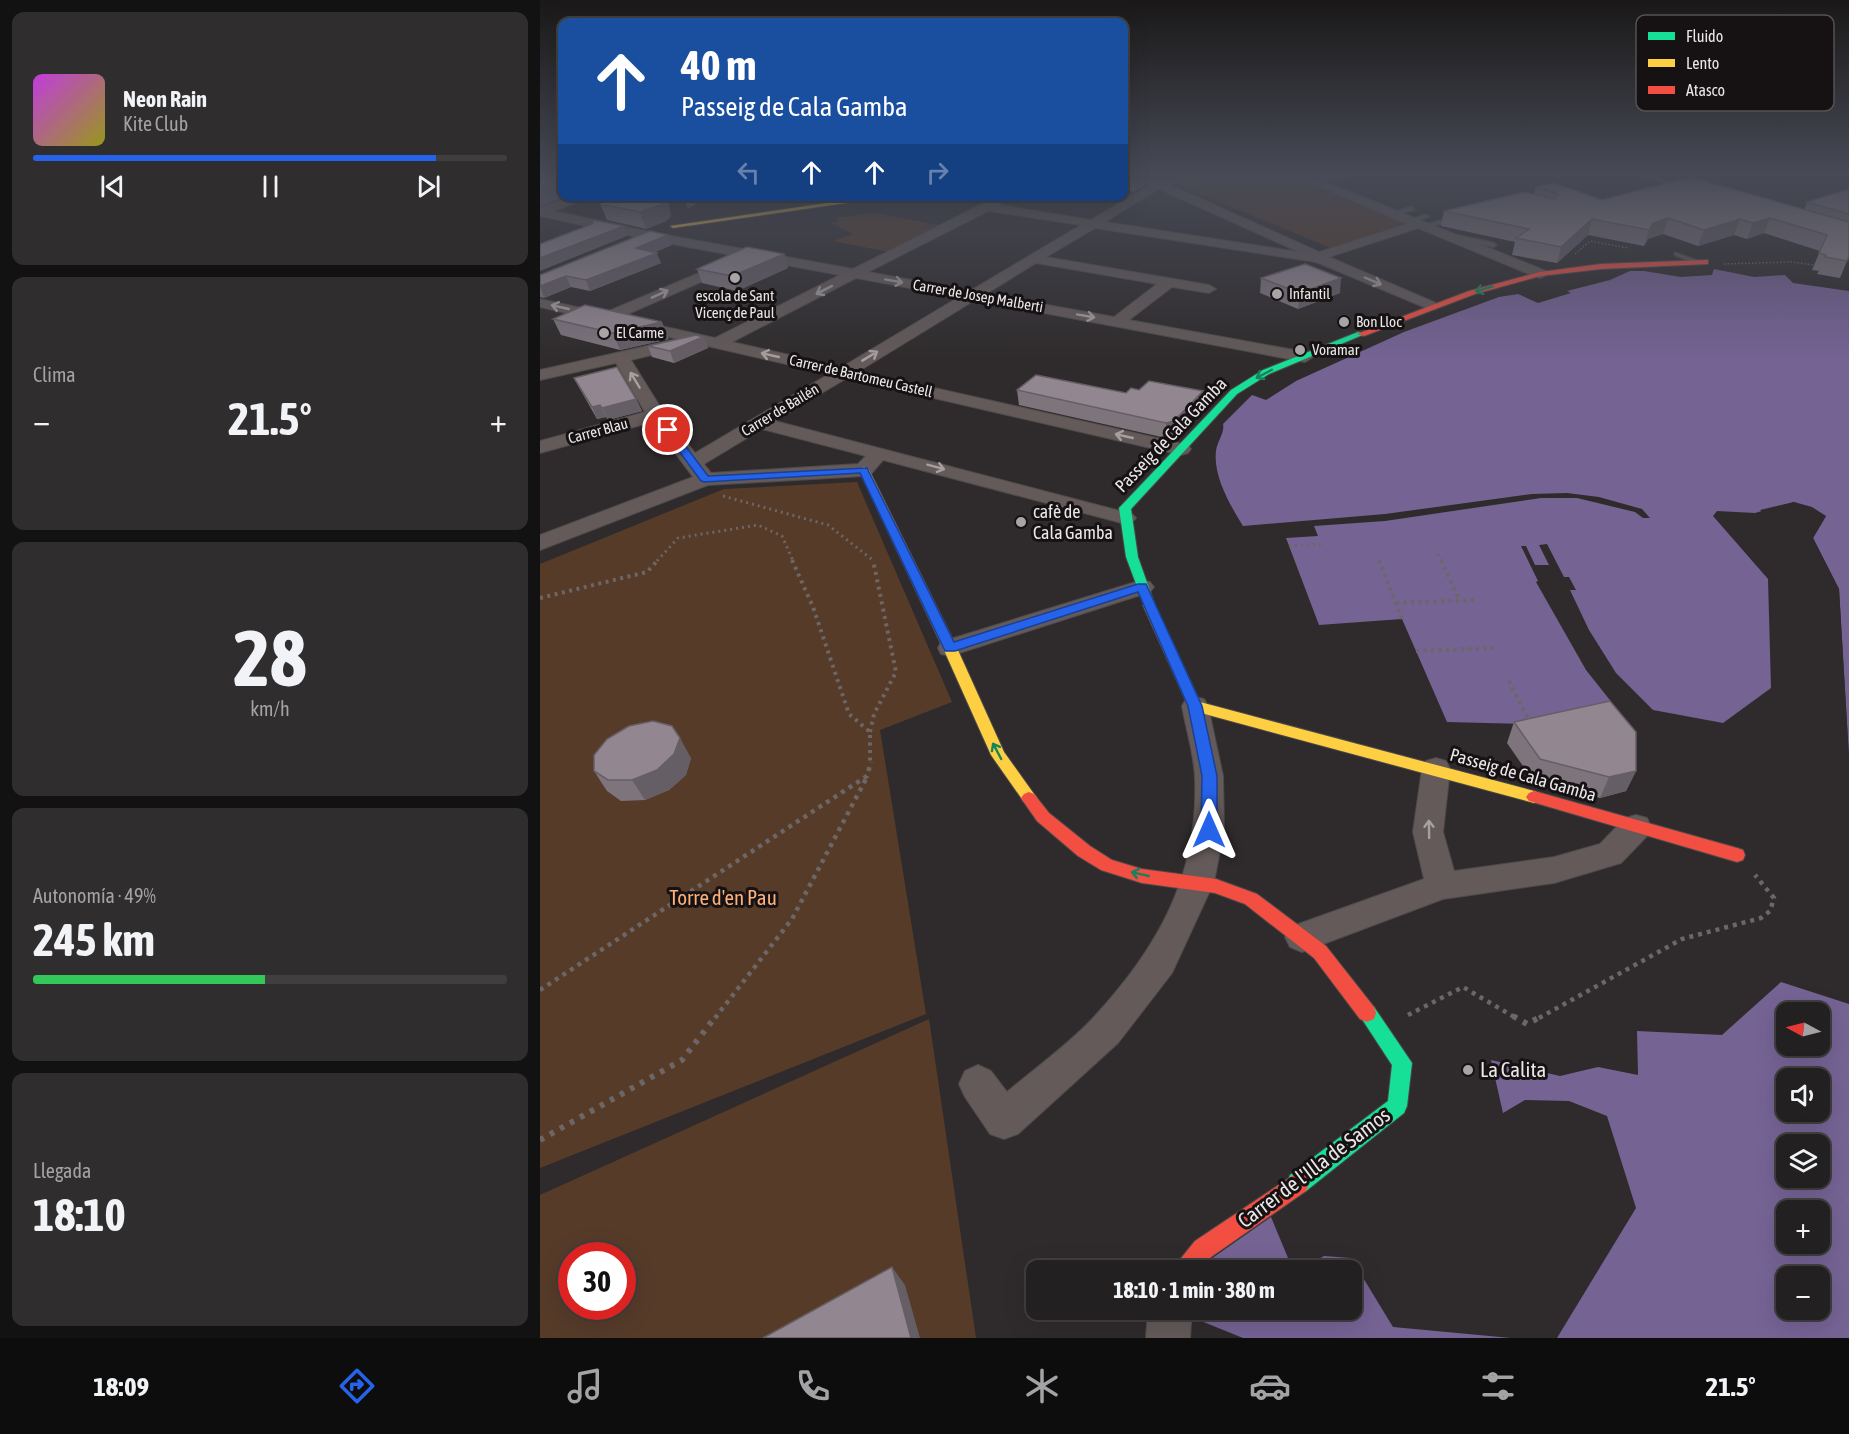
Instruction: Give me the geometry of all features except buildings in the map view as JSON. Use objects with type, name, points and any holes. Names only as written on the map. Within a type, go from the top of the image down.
[{"type":"street","points":[[628,244],[649,236]]},
{"type":"street","name":"Carrer de Josep Malberti","points":[[652,236],[1305,357]]},
{"type":"street","points":[[718,343],[928,236]]},
{"type":"street","name":"Carrer de Bailén","points":[[694,462],[1071,236]]},
{"type":"street","points":[[1175,236],[1319,258],[1374,236]]},
{"type":"street","points":[[1276,236],[1319,258],[1431,306]]},
{"type":"street","points":[[1449,236],[1541,274]]},
{"type":"street","points":[[606,318],[751,255]]},
{"type":"street","points":[[1034,259],[1209,289]]},
{"type":"street","name":"Passeig de Cala Gamba","points":[[1706,262],[1613,266],[1541,274],[1431,306],[1266,372],[1234,392],[1125,508],[1125,518],[1130,551],[1142,587],[1195,706],[1436,769],[1737,855]]},
{"type":"street","points":[[1118,321],[1169,282]]},
{"type":"street","name":"Carrer de Bartomeu Castell","points":[[540,303],[1181,449]]},
{"type":"street","points":[[540,375],[700,339]]},
{"type":"street","points":[[621,357],[656,415],[705,479]]},
{"type":"street","name":"Carrer Blau","points":[[540,447],[656,415]]},
{"type":"street","points":[[759,423],[1125,518]]},
{"type":"street","points":[[540,543],[705,479],[864,470],[879,453]]},
{"type":"street","name":"Carrer de l'Illa de Samos","points":[[864,470],[950,648],[998,754],[1043,817],[1084,851],[1107,865],[1142,876],[1198,882],[1251,899],[1320,952],[1380,1029],[1401,1063],[1397,1106],[1323,1165],[1203,1249],[1194,1260]]},
{"type":"street","points":[[950,648],[1142,587]]},
{"type":"street","points":[[978,1084],[1004,1120],[1105,1031],[1160,962],[1198,882],[1209,830],[1209,776],[1195,706]]},
{"type":"street","points":[[1436,769],[1428,832],[1442,886]]},
{"type":"street","points":[[1302,937],[1442,886],[1554,870],[1610,854],[1636,826]]},
{"type":"street","points":[[1168,1338],[1169,1320]]},
{"type":"lane","points":[[1452,236],[1493,245]]},
{"type":"lane","points":[[1677,254],[1706,262]]},
{"type":"path","points":[[1706,262],[1792,262],[1826,267]]},
{"type":"path","points":[[540,1140],[682,1060],[792,919],[867,776],[871,760],[870,732],[874,714],[896,672],[874,561],[828,525],[735,501],[712,492],[689,496],[682,488]]},
{"type":"path","points":[[540,598],[647,572],[678,538],[758,525],[782,536],[813,608],[849,714],[870,732]]},
{"type":"path","points":[[1289,546],[1321,544]]},
{"type":"path","points":[[1438,554],[1460,601]]},
{"type":"path","points":[[1379,560],[1402,619]]},
{"type":"path","points":[[1396,603],[1476,600]]},
{"type":"path","points":[[1416,651],[1498,648]]},
{"type":"path","points":[[1509,681],[1530,724]]},
{"type":"path","points":[[540,990],[867,776]]},
{"type":"path","points":[[1380,1029],[1463,987],[1527,1024],[1682,939],[1761,918],[1770,911],[1774,898],[1737,855]]},
{"type":"green space","points":[[846,236],[921,236],[889,252],[833,241]]},
{"type":"green space","points":[[1303,236],[1368,236],[1331,248]]},
{"type":"green space","name":"Torre d'en Pau","points":[[857,482],[952,702],[880,730],[926,1014],[540,1168],[540,564],[724,489]]},
{"type":"green space","points":[[929,1019],[976,1338],[540,1338],[540,1195]]},
{"type":"shaded area","points":[[1714,269],[1754,277],[1785,275],[1793,283],[1849,291],[1849,756],[1839,589],[1813,538],[1826,516],[1794,502],[1755,513],[1717,511],[1713,516],[1768,579],[1771,688],[1723,723],[1653,710],[1616,673],[1589,630],[1570,590],[1576,590],[1569,577],[1564,577],[1547,544],[1539,545],[1549,565],[1535,565],[1526,546],[1521,546],[1538,581],[1536,582],[1586,670],[1617,709],[1530,724],[1447,722],[1402,619],[1319,625],[1286,538],[1318,536],[1314,526],[1385,521],[1541,498],[1577,498],[1635,512],[1643,518],[1650,518],[1642,509],[1599,497],[1567,493],[1532,494],[1385,514],[1243,526],[1228,500],[1217,470],[1217,447],[1223,424],[1252,395],[1266,400],[1296,381],[1404,332],[1499,297],[1518,294],[1538,303],[1571,293],[1567,291],[1610,280],[1630,271],[1681,277],[1712,275]]},
{"type":"shaded area","points":[[1781,982],[1849,1004],[1849,1338],[1557,1338],[1636,1208],[1607,1116],[1569,1101],[1525,1100],[1503,1113],[1491,1060],[1560,1076],[1598,1067],[1638,1075],[1637,1031],[1722,1035]]},
{"type":"shaded area","points":[[1271,1217],[1289,1260],[1210,1260]]},
{"type":"shaded area","points":[[1324,1256],[1351,1258],[1352,1260],[1317,1260]]},
{"type":"shaded area","points":[[1362,1276],[1393,1327],[1511,1338],[1243,1338],[1201,1321],[1362,1320]]},
{"type":"pier","points":[[1794,502],[1812,507],[1826,516],[1813,538],[1839,589],[1849,759],[1846,756],[1836,590],[1810,538],[1823,516],[1794,505],[1763,513],[1760,510]]},
{"type":"traffic: fast","points":[[1149,605],[1132,557],[1125,508],[1234,392],[1266,372],[1361,334]]},
{"type":"traffic: fast","points":[[1298,1183],[1397,1106],[1402,1063],[1367,1013]]},
{"type":"traffic: slow","points":[[864,470],[950,648],[998,755],[1029,798]]},
{"type":"traffic: slow","points":[[1149,605],[1195,706],[1534,797]]},
{"type":"traffic: jam","points":[[1361,334],[1472,292],[1540,274],[1601,266],[1705,262]]},
{"type":"traffic: jam","points":[[1534,797],[1737,855]]},
{"type":"traffic: jam","points":[[1029,798],[1043,817],[1084,851],[1107,865],[1142,876],[1216,886],[1251,899],[1320,952],[1367,1013]]},
{"type":"traffic: jam","points":[[1194,1260],[1203,1249],[1298,1183]]},
{"type":"place","name":"escola de Sant Vicenç de Paul","points":[[735,278]]},
{"type":"place","name":"Infantil","points":[[1277,294]]},
{"type":"place","name":"Bon Lloc","points":[[1344,322]]},
{"type":"place","name":"El Carme","points":[[604,333]]},
{"type":"place","name":"Voramar","points":[[1300,350]]},
{"type":"place","name":"cafè de Cala Gamba","points":[[1021,522]]},
{"type":"place","name":"La Calita","points":[[1468,1070]]},
{"type":"route","points":[[668,430],[705,479],[864,470],[950,648],[1142,587],[1195,706],[1209,776],[1209,830]]}]
